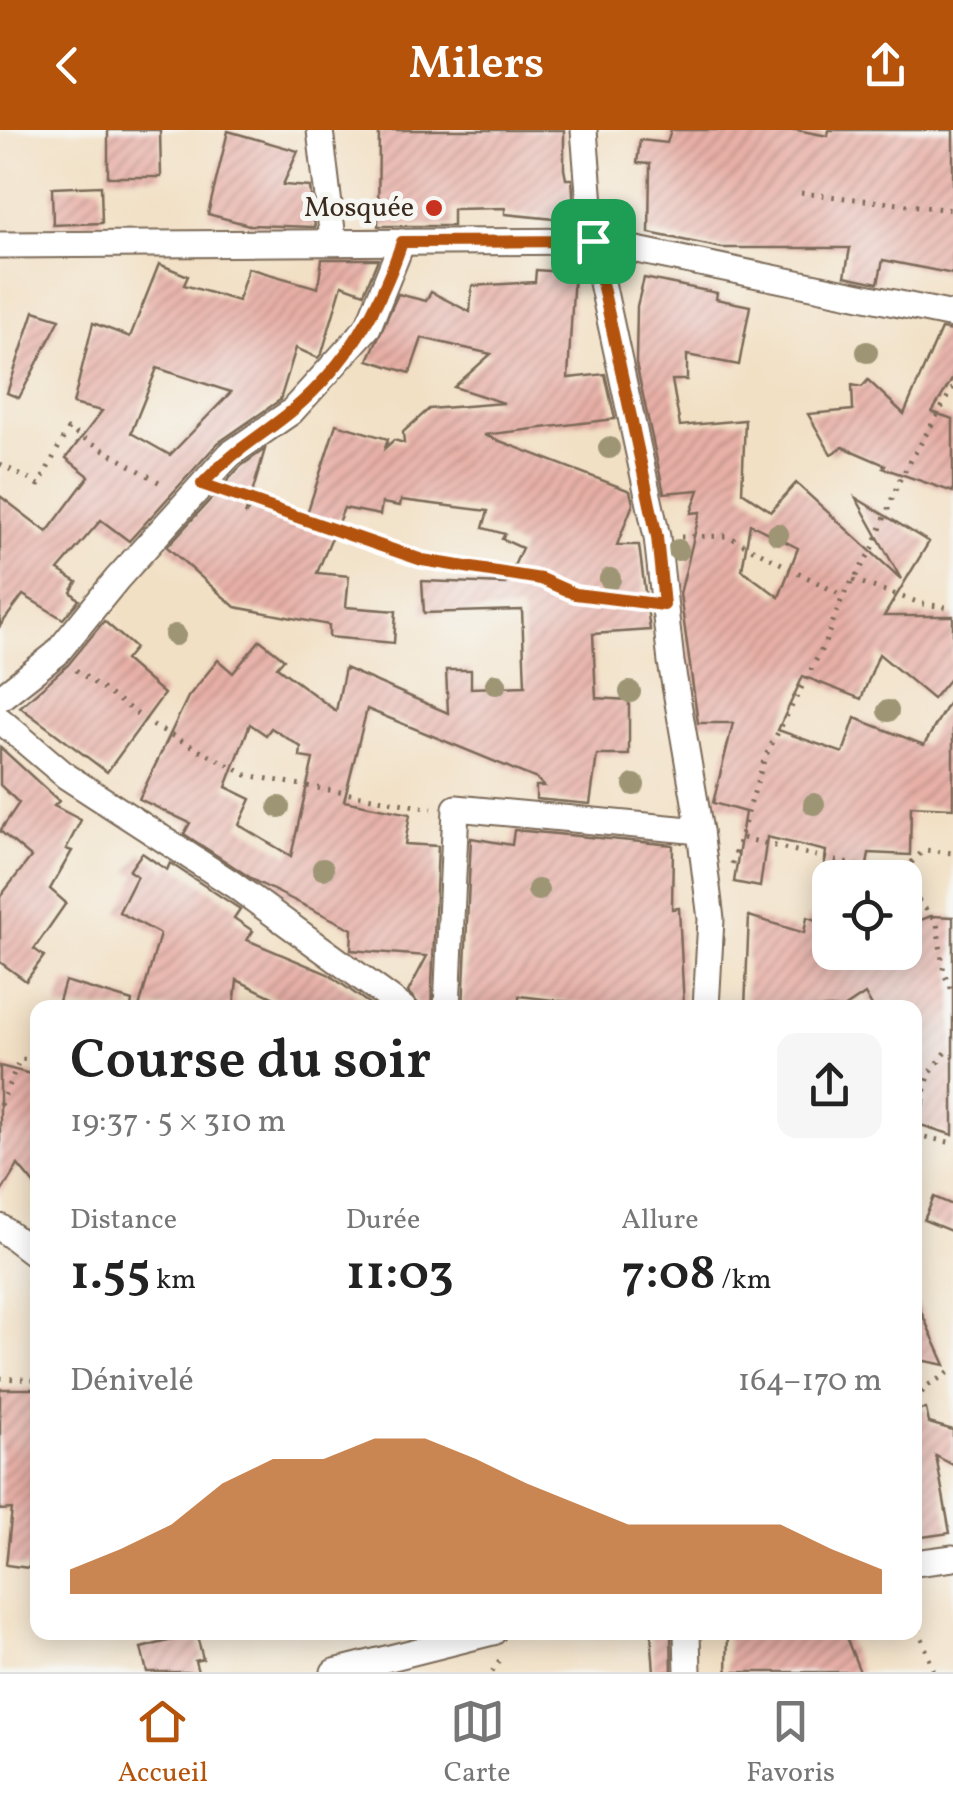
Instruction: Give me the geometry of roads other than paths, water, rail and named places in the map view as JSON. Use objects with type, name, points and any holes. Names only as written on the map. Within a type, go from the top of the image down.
[{"type":"street","points":[[320,130],[333,240]]},
{"type":"street","points":[[584,130],[593,241],[657,537],[700,831],[711,919],[706,1000]]},
{"type":"street","points":[[0,244],[593,241],[953,316]]},
{"type":"street","points":[[0,698],[56,654],[230,454],[300,403],[368,327],[402,242]]},
{"type":"street","points":[[0,720],[82,787],[234,885],[393,1000]]},
{"type":"street","points":[[447,1000],[454,812],[460,805],[700,831]]},
{"type":"street","points":[[0,1227],[30,1250]]},
{"type":"street","points":[[922,1562],[953,1558]]},
{"type":"street","points":[[334,1672],[460,1640]]},
{"type":"street","points":[[687,1640],[688,1672]]},
{"type":"place","name":"Mosquée","points":[[434,208]]}]
